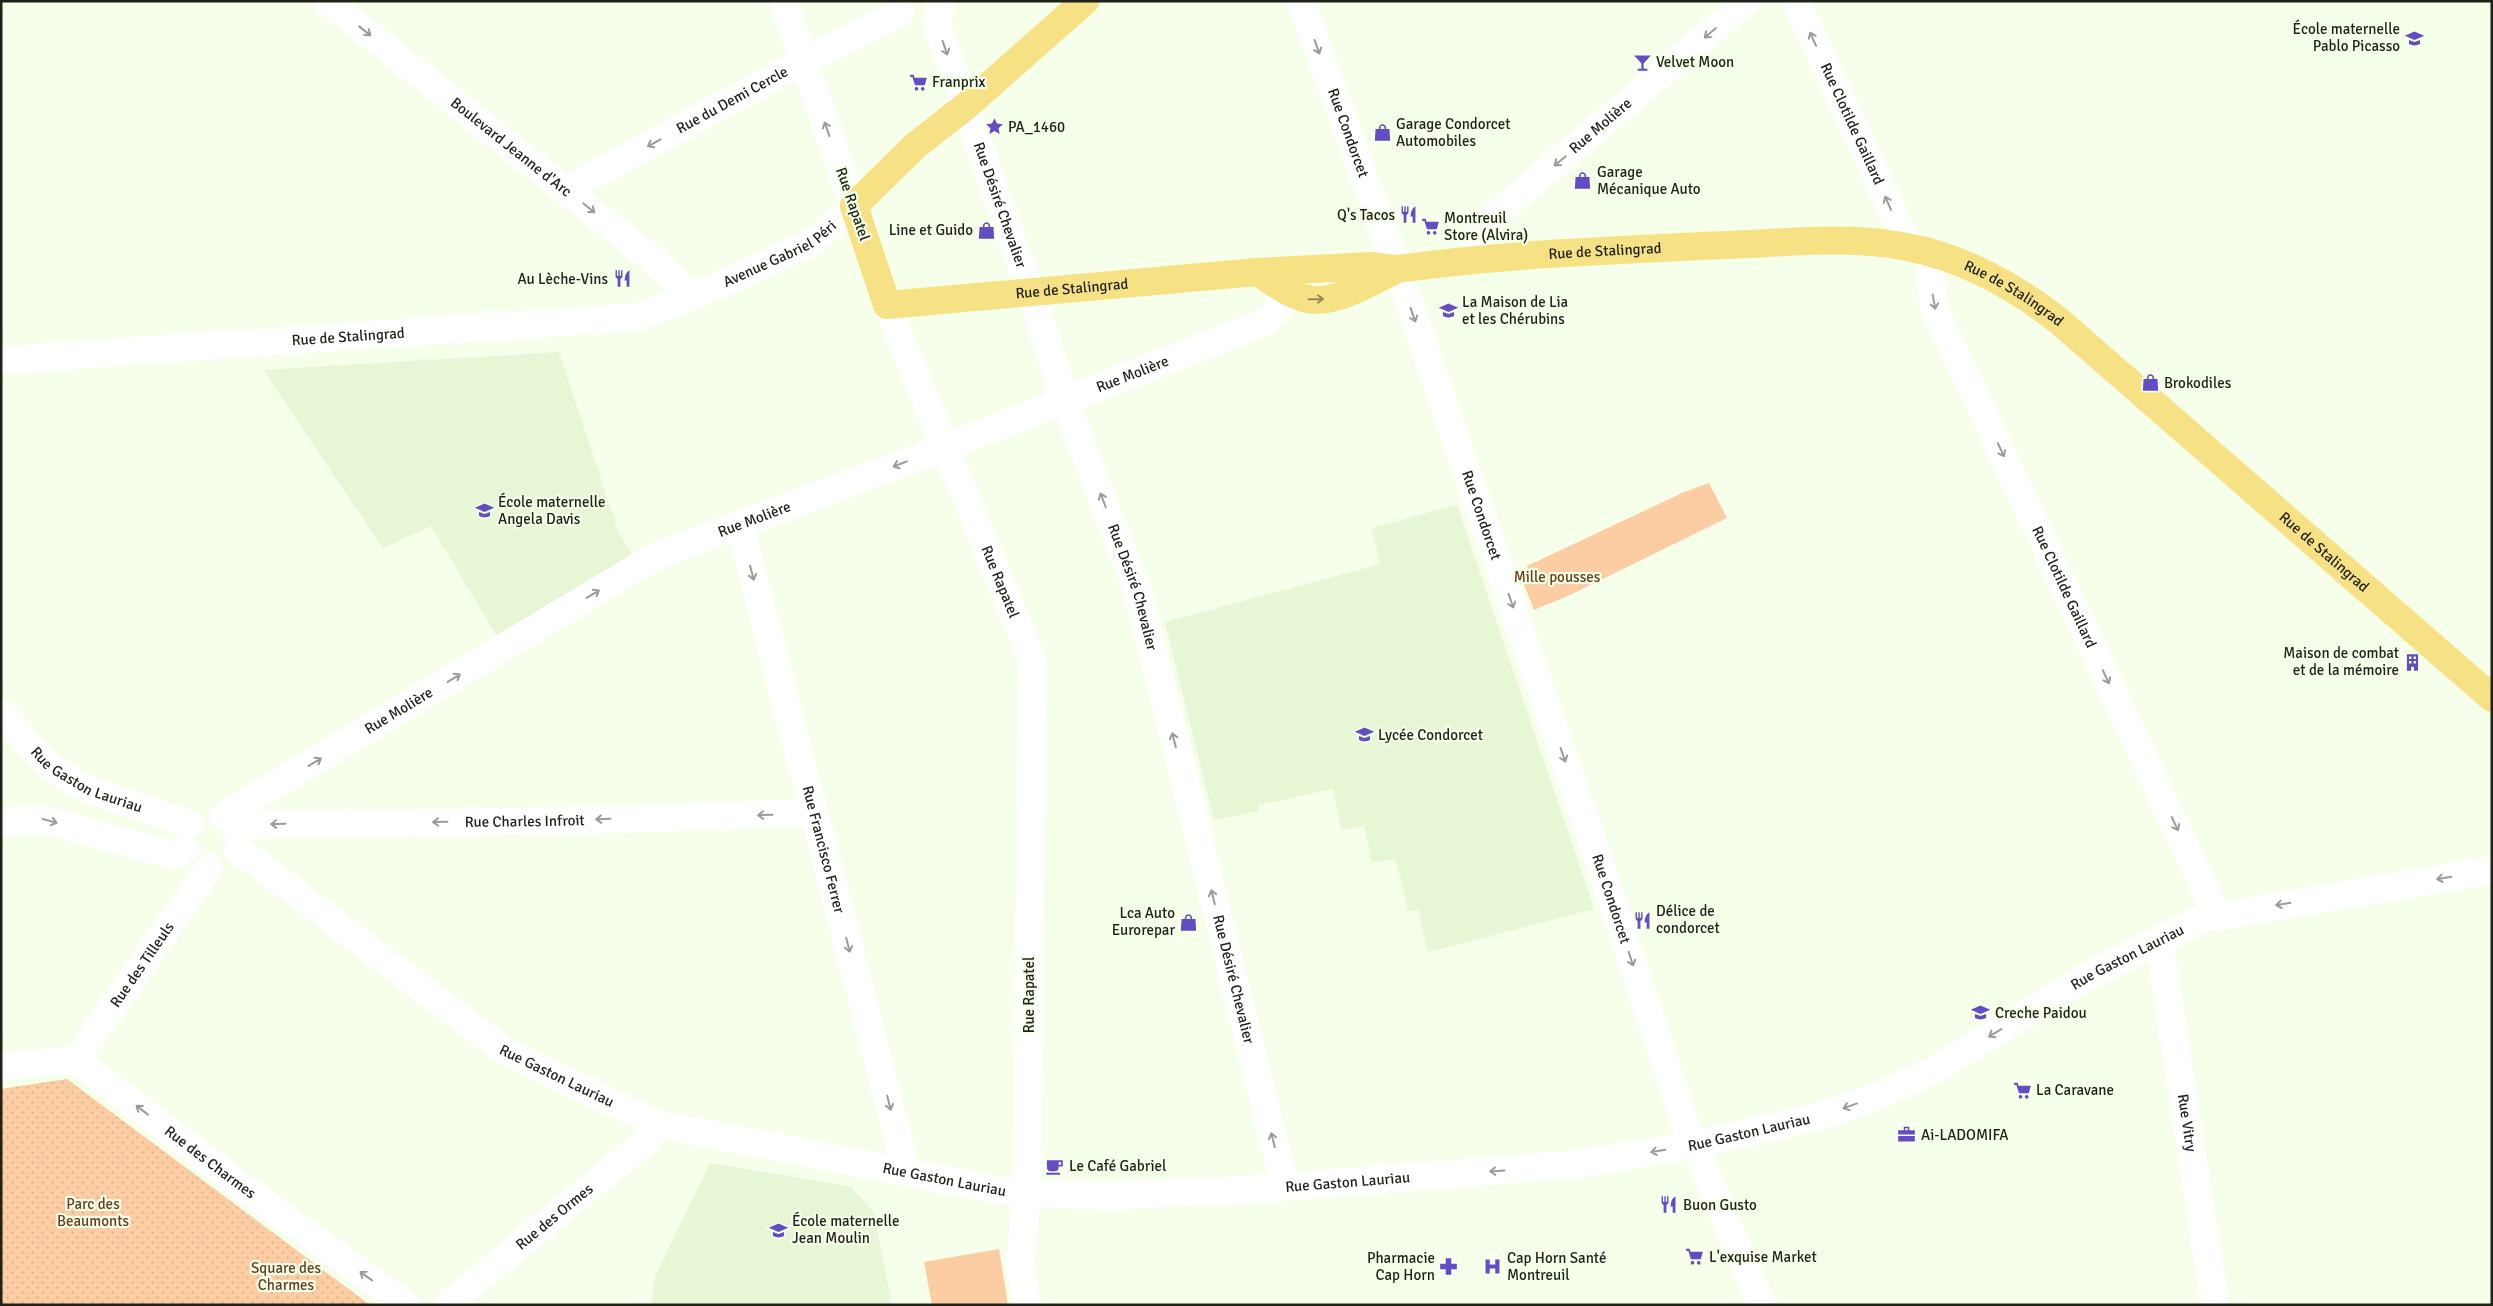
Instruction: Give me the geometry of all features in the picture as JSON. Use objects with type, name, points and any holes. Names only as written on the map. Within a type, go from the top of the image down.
[{"type":"main road","name":"Avenue Gabriel Péri","points":[[854,206],[915,146],[966,106],[1085,1]]},
{"type":"main road","name":"Rue Rapatel","points":[[854,206],[887,305]]},
{"type":"main road","name":"Rue de Stalingrad","points":[[887,305],[1257,272],[1294,281],[1309,300],[1331,298],[1397,269],[1475,260],[1627,249],[1845,240],[1921,250],[1967,267],[2021,292],[2059,321],[2492,698]]},
{"type":"street","name":"Boulevard Jeanne d'Arc","points":[[326,1],[651,258],[692,297]]},
{"type":"street","name":"Rue Rapatel","points":[[783,1],[854,206]]},
{"type":"street","name":"Rue Désiré Chevalier","points":[[941,1],[937,24],[1030,292],[1065,400],[1138,592],[1285,1187]]},
{"type":"street","name":"Rue Condorcet","points":[[1301,1],[1397,269],[1592,839],[1694,1145],[1762,1305]]},
{"type":"street","name":"Rue Molière","points":[[1475,260],[1476,241],[1480,228],[1747,1]]},
{"type":"street","name":"Rue Clotilde Gaillard","points":[[1796,1],[1921,250],[1932,280],[1934,307],[2217,915]]},
{"type":"street","name":"Rue du Demi Cercle","points":[[566,190],[804,61],[900,13]]},
{"type":"street","name":"Avenue Gabriel Péri","points":[[692,297],[809,244],[854,206]]},
{"type":"street","name":"Rue Molière","points":[[232,831],[656,556],[946,447],[1266,322],[1294,281]]},
{"type":"street","name":"Rue de Stalingrad","points":[[1,360],[637,317],[692,297]]},
{"type":"street","name":"Rue Rapatel","points":[[887,305],[1032,659],[1027,1195],[1020,1261],[1027,1305]]},
{"type":"street","name":"Rue Francisco Ferrer","points":[[740,525],[907,1173]]},
{"type":"street","name":"Rue Gaston Lauriau","points":[[1,712],[49,766],[90,790],[188,836]]},
{"type":"street","name":"Rue Charles Infroit","points":[[232,831],[274,824],[552,821],[814,813]]},
{"type":"street","points":[[1,822],[41,818],[172,855],[205,814],[232,831],[228,862],[209,868],[195,862],[188,836]]},
{"type":"street","name":"Rue Gaston Lauriau","points":[[232,831],[250,858],[503,1050],[657,1124],[1027,1195],[1116,1196],[1285,1187],[1577,1164],[1694,1145],[1825,1115],[1879,1096],[1934,1070],[2094,972],[2202,919],[2492,870]]},
{"type":"street","name":"Rue des Tilleuls","points":[[76,1060],[209,868]]},
{"type":"street","name":"Rue Vitry","points":[[2159,940],[2215,1305]]},
{"type":"street","points":[[1,1066],[76,1060]]},
{"type":"street","name":"Rue des Charmes","points":[[76,1060],[236,1182],[406,1305]]},
{"type":"street","name":"Rue des Ormes","points":[[447,1305],[645,1142],[657,1124]]},
{"type":"shaded area","name":"École maternelle Angela Davis","points":[[559,352],[618,531],[635,560],[500,641],[431,526],[383,548],[263,370]]},
{"type":"shaded area","name":"Lycée Condorcet","points":[[1457,505],[1594,909],[1428,952],[1418,909],[1408,911],[1396,859],[1372,862],[1364,826],[1341,830],[1333,789],[1258,805],[1258,811],[1214,820],[1165,622],[1381,564],[1371,528]]},
{"type":"shaded area","name":"École maternelle Jean Moulin","points":[[710,1163],[851,1187],[874,1213],[892,1305],[651,1305],[655,1277]]},
{"type":"green space","name":"Mille pousses","points":[[1709,483],[1727,518],[1570,595],[1534,610],[1523,582],[1531,579],[1527,566],[1682,493]]},
{"type":"green space","name":"Parc des Beaumonts","points":[[67,1079],[370,1305],[1,1305],[1,1089]]},
{"type":"green space","points":[[999,1249],[1008,1305],[932,1305],[924,1262]]},
{"type":"place","name":"École maternelle Pablo Picasso","points":[[2414,38]]},
{"type":"place","name":"Velvet Moon","points":[[1642,62]]},
{"type":"place","name":"Franprix","points":[[918,82]]},
{"type":"place","name":"PA_1460","points":[[994,127]]},
{"type":"place","name":"Garage Condorcet Automobiles","points":[[1382,133]]},
{"type":"place","name":"Garage Mécanique Auto","points":[[1583,181]]},
{"type":"place","name":"Q's Tacos","points":[[1409,215]]},
{"type":"place","name":"Montreuil Store (Alvira)","points":[[1430,227]]},
{"type":"place","name":"Line et Guido","points":[[987,230]]},
{"type":"place","name":"Au Lèche-Vins","points":[[622,279]]},
{"type":"place","name":"La Maison de Lia et les Chérubins","points":[[1448,311]]},
{"type":"place","name":"Brokodiles","points":[[2150,383]]},
{"type":"place","name":"École maternelle Angela Davis","points":[[484,511]]},
{"type":"place","name":"Maison de combat et de la mémoire","points":[[2413,662]]},
{"type":"place","name":"Lycée Condorcet","points":[[1364,735]]},
{"type":"place","name":"Délice de condorcet","points":[[1642,920]]},
{"type":"place","name":"Lca Auto Eurorepar","points":[[1189,922]]},
{"type":"place","name":"Creche Paidou","points":[[1981,1013]]},
{"type":"place","name":"La Caravane","points":[[2022,1090]]},
{"type":"place","name":"Ai-LADOMIFA","points":[[1907,1135]]},
{"type":"place","name":"Le Café Gabriel","points":[[1055,1166]]},
{"type":"place","name":"Buon Gusto","points":[[1669,1205]]},
{"type":"place","name":"École maternelle Jean Moulin","points":[[778,1230]]},
{"type":"place","name":"L'exquise Market","points":[[1695,1257]]},
{"type":"place","name":"Pharmacie Cap Horn","points":[[1449,1267]]},
{"type":"place","name":"Cap Horn Santé Montreuil","points":[[1493,1267]]},
{"type":"park label","name":"Square des Charmes","points":[[286,1276]]}]
